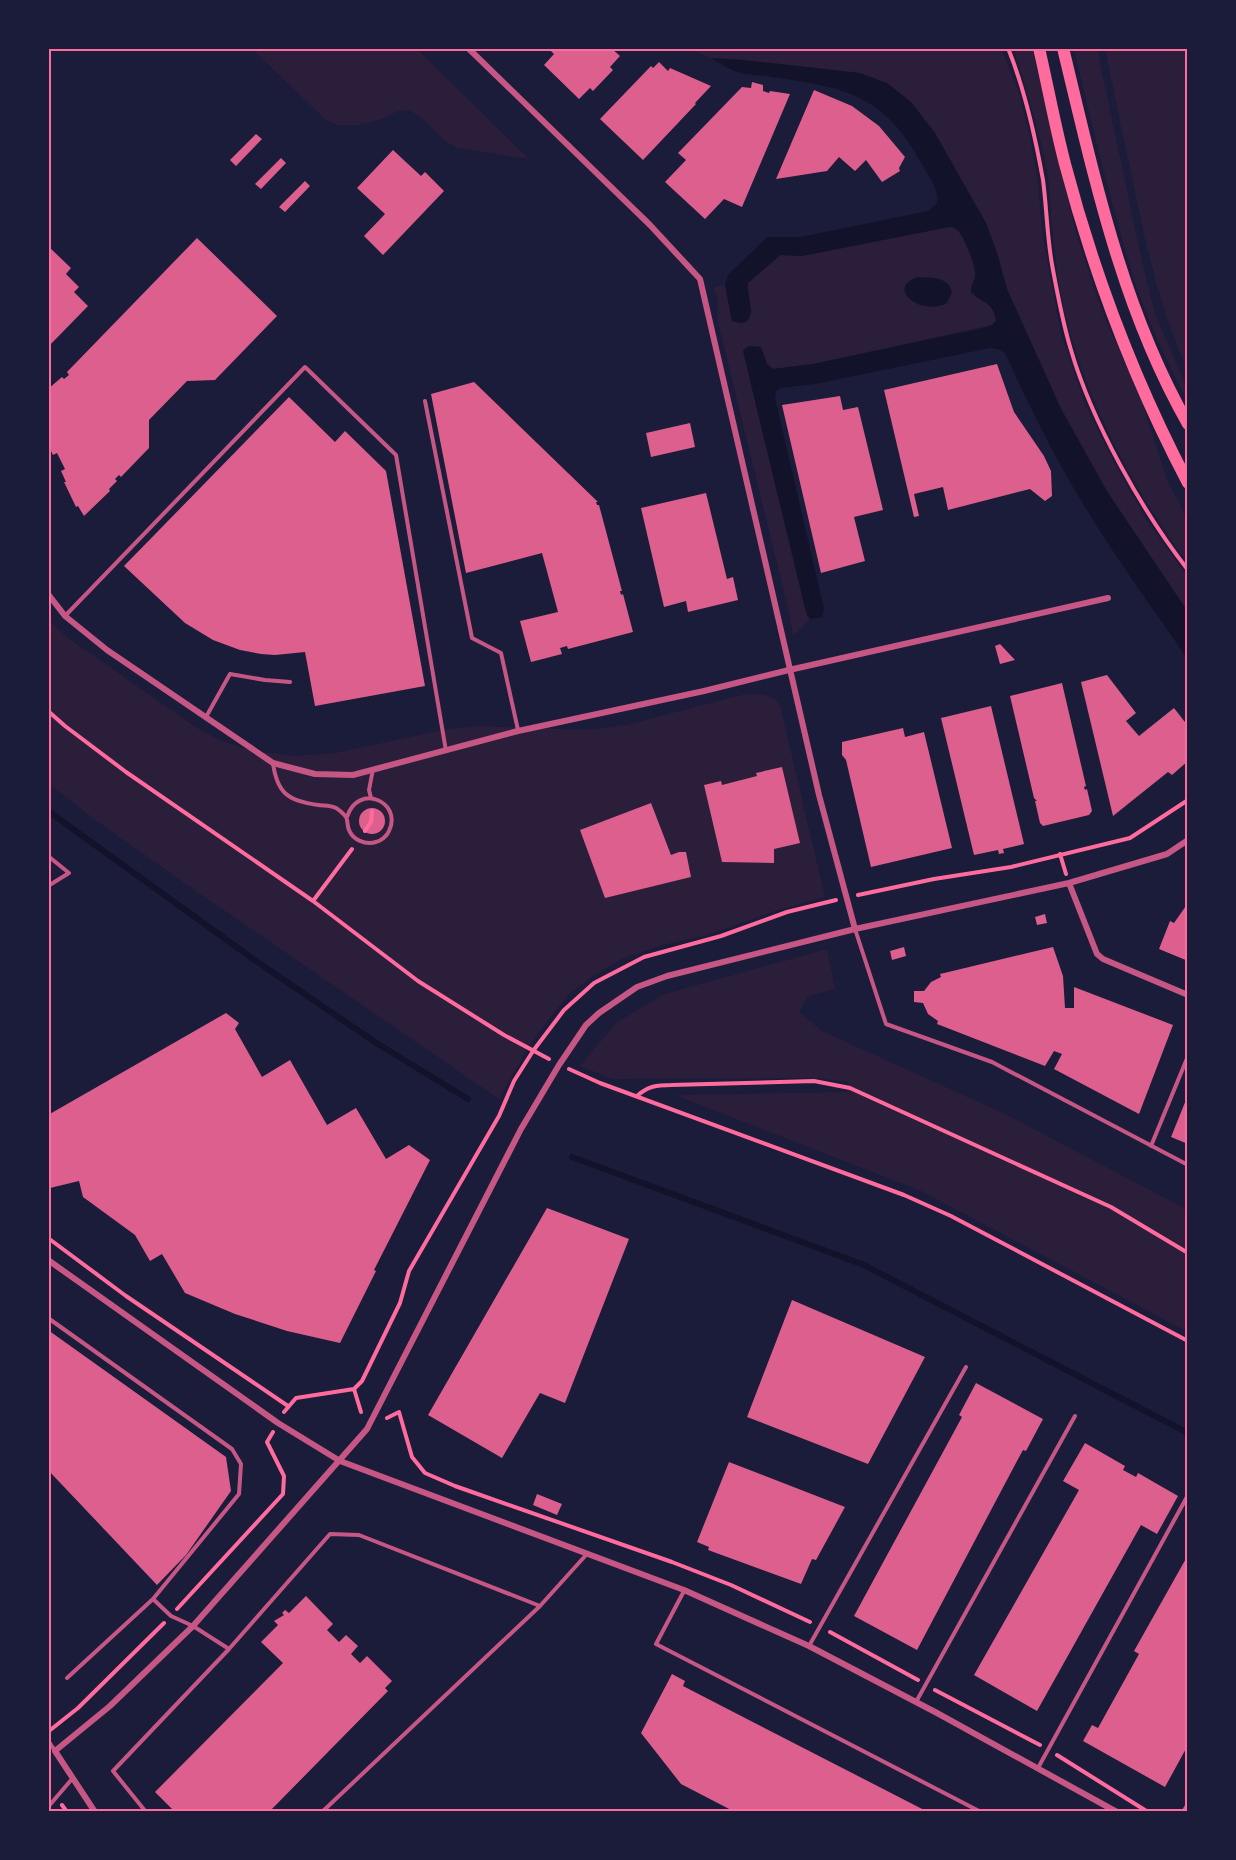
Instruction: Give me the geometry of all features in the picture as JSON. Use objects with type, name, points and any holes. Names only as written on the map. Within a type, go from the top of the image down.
[{"type":"main road","points":[[1039,48],[1065,164],[1118,329],[1142,389],[1188,483]]},
{"type":"main road","points":[[1063,48],[1090,161],[1123,276],[1152,352],[1188,424]]},
{"type":"street","points":[[468,48],[650,225],[699,279],[789,670],[837,867],[855,929]]},
{"type":"street","points":[[48,594],[65,616],[107,650],[273,763],[315,774],[353,775],[518,731],[704,691],[1108,598]]},
{"type":"street","points":[[48,1756],[110,1706],[193,1626],[367,1429],[521,1129],[586,1025],[637,987],[668,976],[855,929],[1069,883],[1167,854],[1188,840]]},
{"type":"street","points":[[1069,883],[1097,954],[1188,995]]},
{"type":"street","points":[[48,1260],[278,1424],[340,1461],[684,1590],[809,1646],[1114,1811]]},
{"type":"street","points":[[55,1751],[95,1812]]},
{"type":"lane","points":[[65,616],[305,367],[396,455],[446,751]]},
{"type":"lane","points":[[425,401],[472,638],[501,653],[518,731]]},
{"type":"lane","points":[[206,717],[230,674],[290,682]]},
{"type":"lane","points":[[273,763],[275,780],[284,793],[297,801],[334,806],[346,818],[349,831],[359,841],[374,843],[387,835],[391,829],[391,813],[386,805],[371,798],[361,799],[354,804],[346,818]]},
{"type":"lane","points":[[371,798],[369,790],[374,769]]},
{"type":"lane","points":[[48,856],[69,873],[48,886]]},
{"type":"lane","points":[[855,929],[886,1024],[992,1062],[1188,1165]]},
{"type":"lane","points":[[1151,1146],[1188,1056]]},
{"type":"lane","points":[[48,1318],[232,1449],[241,1464],[239,1494],[153,1599],[67,1678]]},
{"type":"lane","points":[[809,1646],[966,1367]]},
{"type":"lane","points":[[916,1703],[1076,1416]]},
{"type":"lane","points":[[1038,1768],[1188,1495]]},
{"type":"lane","points":[[146,1812],[113,1771],[229,1649],[330,1534],[359,1534],[540,1606]]},
{"type":"lane","points":[[322,1812],[540,1606],[586,1555]]},
{"type":"lane","points":[[684,1590],[657,1644],[981,1812]]},
{"type":"lane","points":[[153,1599],[171,1616],[193,1626],[229,1649]]},
{"type":"lane","points":[[48,1740],[55,1751]]},
{"type":"lane","points":[[48,1807],[72,1779]]},
{"type":"lane","points":[[1183,1812],[1188,1803]]},
{"type":"path","points":[[1008,48],[1030,119],[1043,181],[1052,268],[1071,349],[1099,423],[1136,491],[1188,570]]},
{"type":"path","points":[[48,711],[126,772],[313,901],[418,981],[533,1051],[559,1065],[637,1096],[904,1195],[961,1222],[1188,1341]]},
{"type":"path","points":[[48,1732],[78,1708],[171,1616],[283,1494],[284,1476],[267,1442],[288,1406],[296,1398],[354,1389],[362,1381],[399,1304],[409,1271],[499,1116],[514,1081],[533,1051],[564,1011],[594,983],[644,957],[721,936],[787,912],[934,879],[1011,867],[1130,838],[1188,800]]},
{"type":"path","points":[[313,901],[372,822],[372,808],[379,808]]},
{"type":"path","points":[[357,826],[368,835]]},
{"type":"path","points":[[1060,855],[1069,883]]},
{"type":"path","points":[[637,1096],[646,1088],[671,1084],[814,1081],[850,1088],[1111,1207],[1188,1252]]},
{"type":"path","points":[[48,1238],[122,1292],[288,1406]]},
{"type":"path","points":[[354,1389],[367,1429]]},
{"type":"shaded area","points":[[251,48],[416,48],[529,159],[457,148],[445,141],[422,118],[409,110],[398,111],[382,119],[358,125],[337,125],[326,120]]},
{"type":"shaded area","points":[[687,48],[1001,48],[1019,92],[1030,138],[1037,175],[1043,237],[1061,334],[1086,406],[1115,464],[1147,521],[1188,577],[1188,612],[1108,493],[1061,409],[1007,289],[986,223],[860,73],[711,58]]},
{"type":"shaded area","points":[[1013,48],[1032,48],[1076,232],[1101,308],[1141,400],[1167,480],[1188,520],[1188,563],[1152,510],[1119,453],[1104,424],[1080,363],[1066,319],[1060,290],[1044,155]]},
{"type":"shaded area","points":[[1074,48],[1097,48],[1144,271],[1156,316],[1188,391],[1188,403],[1150,323],[1132,273],[1101,161]]},
{"type":"shaded area","points":[[1105,48],[1188,48],[1188,371],[1162,304],[1150,258]]},
{"type":"shaded area","points":[[711,58],[860,73],[887,83],[911,102],[935,133],[986,223],[1007,289],[1061,409],[1108,493],[1188,612],[1188,659],[1122,565],[1085,507],[1043,432],[1005,353],[990,348],[815,384],[781,388],[776,391],[775,398],[824,609],[822,617],[810,619],[807,615],[743,351],[750,346],[761,347],[767,364],[773,369],[813,364],[983,328],[996,321],[995,315],[990,306],[971,292],[975,274],[970,253],[960,233],[949,227],[802,256],[780,255],[748,283],[750,317],[741,323],[732,321],[725,285],[728,275],[767,237],[801,237],[928,211],[937,203],[937,197],[932,181],[906,138],[875,107],[840,90],[740,73]]},
{"type":"shaded area","points":[[949,227],[960,231],[975,266],[975,278],[971,286],[976,297],[992,309],[996,321],[992,325],[813,364],[773,369],[767,364],[761,347],[746,347],[743,351],[805,610],[810,619],[793,636],[717,318],[718,301],[714,287],[725,285],[732,321],[752,313],[747,290],[748,283],[780,255],[802,256]]},
{"type":"shaded area","points":[[918,277],[943,280],[947,283],[952,292],[947,303],[926,306],[910,299],[905,287]]},
{"type":"shaded area","points":[[48,620],[67,637],[194,726],[219,740],[253,751],[296,756],[335,753],[447,729],[479,726],[587,730],[626,725],[745,694],[768,696],[780,705],[825,897],[772,912],[705,936],[662,945],[622,959],[593,976],[570,993],[544,1025],[499,1099],[183,882],[94,819],[48,783]]},
{"type":"shaded area","points":[[827,949],[835,989],[807,997],[799,1012],[822,1031],[1003,1113],[1188,1210],[1188,1332],[921,1191],[675,1095],[848,1092],[848,1082],[817,1078],[612,1079],[580,1066],[616,1023],[664,994]]},
{"type":"building","points":[[548,48],[611,48],[620,56],[610,67],[613,70],[593,91],[590,88],[579,99],[544,65],[554,54]]},
{"type":"building","points":[[659,62],[668,71],[670,68],[711,86],[643,160],[600,119],[651,66],[653,68]]},
{"type":"building","points":[[752,82],[763,85],[763,91],[769,93],[770,91],[790,94],[742,207],[724,199],[705,219],[665,182],[686,160],[678,153],[742,87],[751,88]]},
{"type":"building","points":[[814,90],[852,106],[879,126],[905,157],[899,168],[900,171],[882,182],[866,160],[855,171],[839,157],[827,171],[776,179]]},
{"type":"building","points":[[256,134],[262,139],[236,166],[230,160]]},
{"type":"building","points":[[393,150],[421,176],[425,172],[444,191],[383,255],[364,236],[385,214],[357,188]]},
{"type":"building","points":[[281,158],[286,163],[261,189],[255,184]]},
{"type":"building","points":[[305,181],[310,186],[285,212],[279,207]]},
{"type":"building","points":[[197,238],[277,316],[215,380],[187,381],[149,420],[149,448],[121,477],[119,475],[115,479],[117,481],[109,489],[110,491],[84,516],[78,506],[76,507],[64,482],[66,482],[61,471],[65,469],[57,453],[53,455],[48,445],[48,389],[62,377],[64,379],[69,375],[67,372]]},
{"type":"building","points":[[48,246],[71,268],[66,274],[79,287],[74,292],[88,306],[48,347]]},
{"type":"building","points":[[997,364],[1014,412],[1044,456],[1051,471],[1052,496],[1045,501],[1030,489],[948,510],[943,487],[914,494],[919,516],[914,517],[884,390]]},
{"type":"building","points":[[474,382],[598,502],[596,502],[599,505],[622,591],[620,591],[621,595],[623,594],[633,632],[568,649],[567,646],[560,648],[562,654],[531,662],[520,621],[558,612],[542,553],[466,573],[431,394]]},
{"type":"building","points":[[840,396],[843,410],[858,407],[883,510],[854,517],[865,561],[821,573],[782,405]]},
{"type":"building","points":[[289,397],[335,442],[345,431],[386,471],[425,686],[315,706],[305,652],[261,654],[240,650],[213,640],[185,623],[124,566]]},
{"type":"building","points":[[690,423],[695,447],[651,457],[646,433]]},
{"type":"building","points":[[706,493],[727,579],[733,577],[738,600],[688,612],[686,601],[664,607],[641,508]]},
{"type":"building","points":[[1000,644],[1015,660],[1000,664],[995,646]]},
{"type":"building","points":[[1107,675],[1136,713],[1126,721],[1139,736],[1174,708],[1188,726],[1188,761],[1172,775],[1168,772],[1113,816],[1081,682]]},
{"type":"building","points":[[1062,683],[1086,786],[1084,787],[1085,790],[1087,789],[1092,811],[1089,815],[1043,826],[1040,823],[1035,801],[1037,801],[1034,798],[1010,696]]},
{"type":"building","points":[[991,706],[1024,844],[1003,849],[1004,853],[999,854],[998,850],[974,855],[941,718]]},
{"type":"building","points":[[903,728],[905,737],[924,732],[952,848],[871,867],[846,760],[842,755],[842,742]]},
{"type":"building","points":[[782,767],[800,843],[774,849],[774,863],[722,862],[704,785],[721,781],[722,785]]},
{"type":"building","points":[[651,803],[671,855],[686,852],[691,877],[605,898],[580,830]]},
{"type":"building","points":[[372,808],[381,812],[385,821],[381,830],[372,834],[363,830],[359,821],[363,812]]},
{"type":"building","points":[[1188,903],[1188,961],[1159,949],[1170,921],[1174,923]]},
{"type":"building","points":[[1045,914],[1047,923],[1037,925],[1035,917]]},
{"type":"building","points":[[904,947],[906,956],[892,960],[890,951]]},
{"type":"building","points":[[1053,947],[1063,976],[1065,1008],[1074,1008],[1074,987],[1173,1025],[1139,1114],[1054,1069],[1062,1054],[1054,1051],[1045,1066],[937,1024],[938,1021],[928,1014],[923,1003],[914,1002],[914,991],[924,991],[931,982],[941,977],[940,974]]},
{"type":"building","points":[[226,1013],[239,1023],[235,1029],[262,1077],[290,1060],[327,1125],[356,1108],[386,1159],[409,1145],[430,1160],[340,1343],[287,1331],[235,1314],[185,1293],[162,1254],[150,1261],[135,1235],[83,1197],[79,1181],[50,1188],[48,1115]]},
{"type":"building","points":[[1188,1095],[1188,1144],[1171,1137]]},
{"type":"building","points":[[547,1208],[629,1239],[565,1403],[540,1393],[502,1458],[428,1415]]},
{"type":"building","points":[[792,1300],[925,1357],[868,1464],[747,1417]]},
{"type":"building","points":[[48,1330],[226,1457],[231,1491],[186,1555],[157,1585],[48,1470]]},
{"type":"building","points":[[976,1383],[1043,1419],[1026,1451],[1023,1450],[917,1650],[854,1616],[962,1417],[959,1415]]},
{"type":"building","points":[[1085,1443],[1125,1466],[1123,1470],[1136,1477],[1138,1473],[1178,1496],[1157,1534],[1141,1525],[1037,1711],[974,1675],[1079,1490],[1063,1481]]},
{"type":"building","points":[[729,1462],[845,1507],[816,1560],[812,1559],[801,1584],[708,1550],[709,1547],[697,1542]]},
{"type":"building","points":[[537,1494],[562,1504],[557,1515],[533,1505]]},
{"type":"building","points":[[1188,1555],[1188,1745],[1165,1787],[1083,1741],[1092,1725],[1098,1728],[1139,1654],[1134,1651]]},
{"type":"building","points":[[306,1596],[333,1624],[327,1630],[339,1642],[346,1635],[358,1646],[351,1654],[360,1663],[367,1656],[392,1681],[385,1688],[388,1691],[269,1812],[175,1812],[155,1792],[283,1663],[261,1642],[278,1625],[274,1621],[284,1615],[282,1613],[285,1610],[289,1613]]},
{"type":"building","points":[[672,1674],[685,1681],[683,1686],[928,1812],[735,1812],[681,1784],[641,1733]]},
{"type":"waterway","points":[[48,811],[256,961],[378,1044],[468,1099]]},
{"type":"waterway","points":[[572,1157],[864,1265],[1188,1433]]}]
